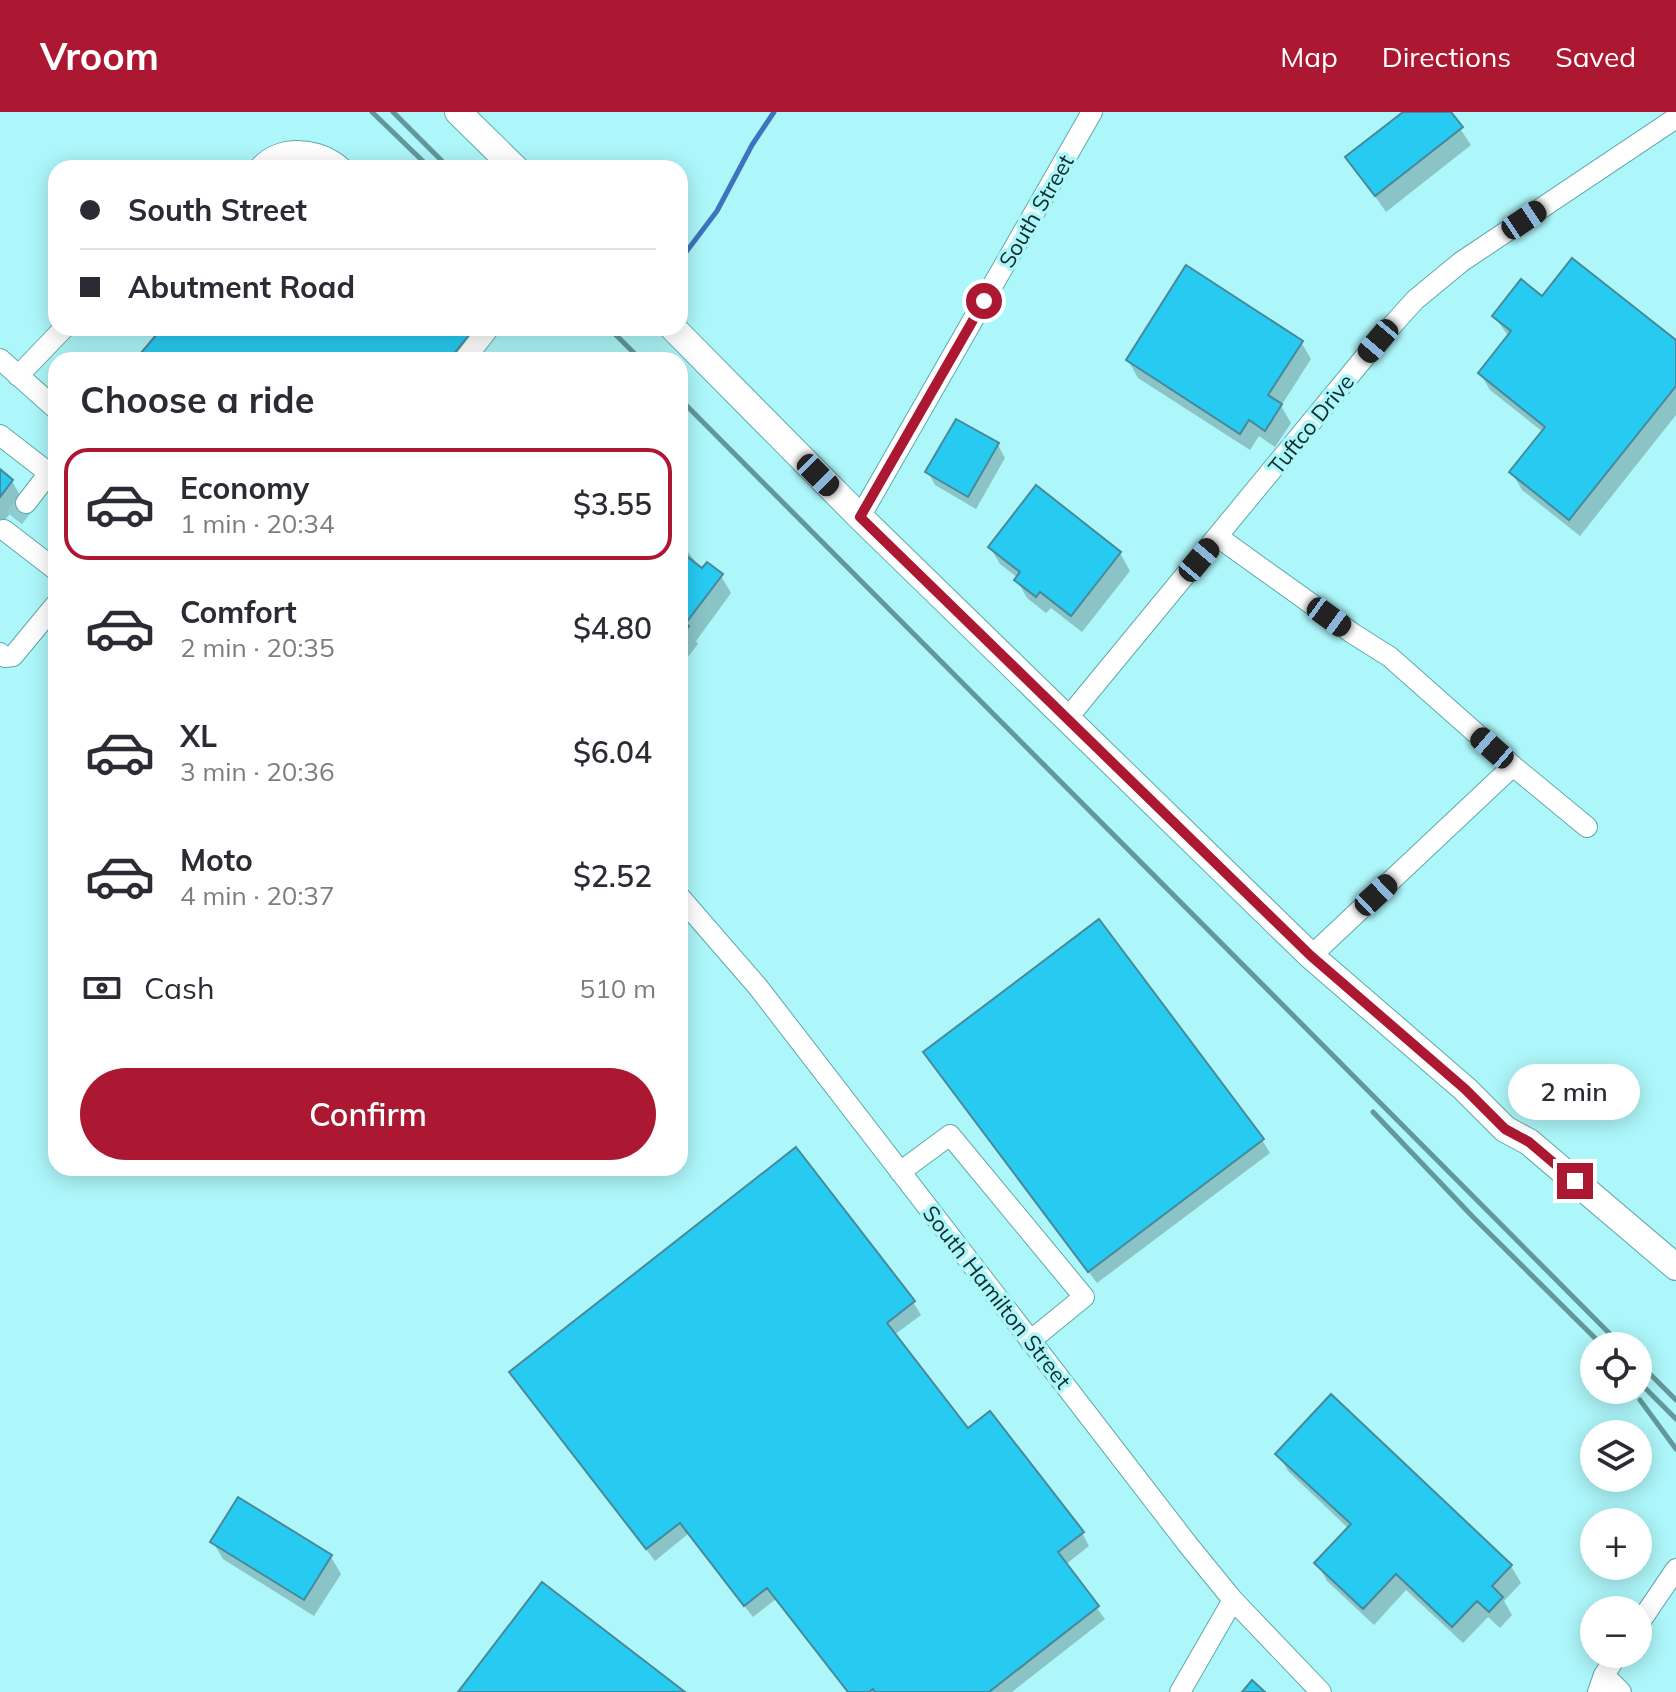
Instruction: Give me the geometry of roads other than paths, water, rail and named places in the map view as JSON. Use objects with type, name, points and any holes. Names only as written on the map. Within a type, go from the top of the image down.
[{"type":"main road","points":[[471,117],[508,160]]},
{"type":"main road","points":[[681,336],[1066,720],[1311,956],[1465,1089],[1505,1129],[1529,1142],[1676,1267]]},
{"type":"street","name":"South Street","points":[[860,517],[1092,112]]},
{"type":"street","name":"Tuftco Drive","points":[[1066,720],[1415,300],[1461,262],[1676,118]]},
{"type":"street","points":[[265,160],[297,149],[333,160]]},
{"type":"street","points":[[18,376],[56,336]]},
{"type":"street","points":[[470,352],[483,336]]},
{"type":"street","points":[[0,359],[48,402]]},
{"type":"street","points":[[0,435],[48,467]]},
{"type":"street","points":[[48,476],[11,521],[48,561]]},
{"type":"street","points":[[1218,537],[1390,657],[1587,827]]},
{"type":"street","points":[[0,653],[5,657],[13,656],[48,614]]},
{"type":"street","points":[[1311,956],[1513,766]]},
{"type":"street","name":"South Hamilton Street","points":[[688,906],[758,987],[1189,1546],[1233,1600],[1321,1692]]},
{"type":"street","points":[[900,1172],[950,1135],[1084,1297],[1030,1341]]},
{"type":"street","points":[[1652,1604],[1676,1569]]},
{"type":"street","points":[[1180,1692],[1233,1600]]},
{"type":"street","points":[[1601,1683],[1621,1692]]},
{"type":"waterway","points":[[688,249],[717,211],[752,145],[774,112]]},
{"type":"tunnel","points":[[14,518],[26,503]]},
{"type":"railway","points":[[372,112],[422,160]]},
{"type":"railway","points":[[393,112],[441,160]]},
{"type":"railway","points":[[617,336],[633,352]]},
{"type":"railway","points":[[688,407],[1608,1332]]},
{"type":"railway","points":[[1373,1112],[1589,1332]]},
{"type":"railway","points":[[1652,1376],[1676,1400]]},
{"type":"railway","points":[[1652,1395],[1676,1419]]},
{"type":"railway","points":[[1643,1404],[1676,1449]]}]
